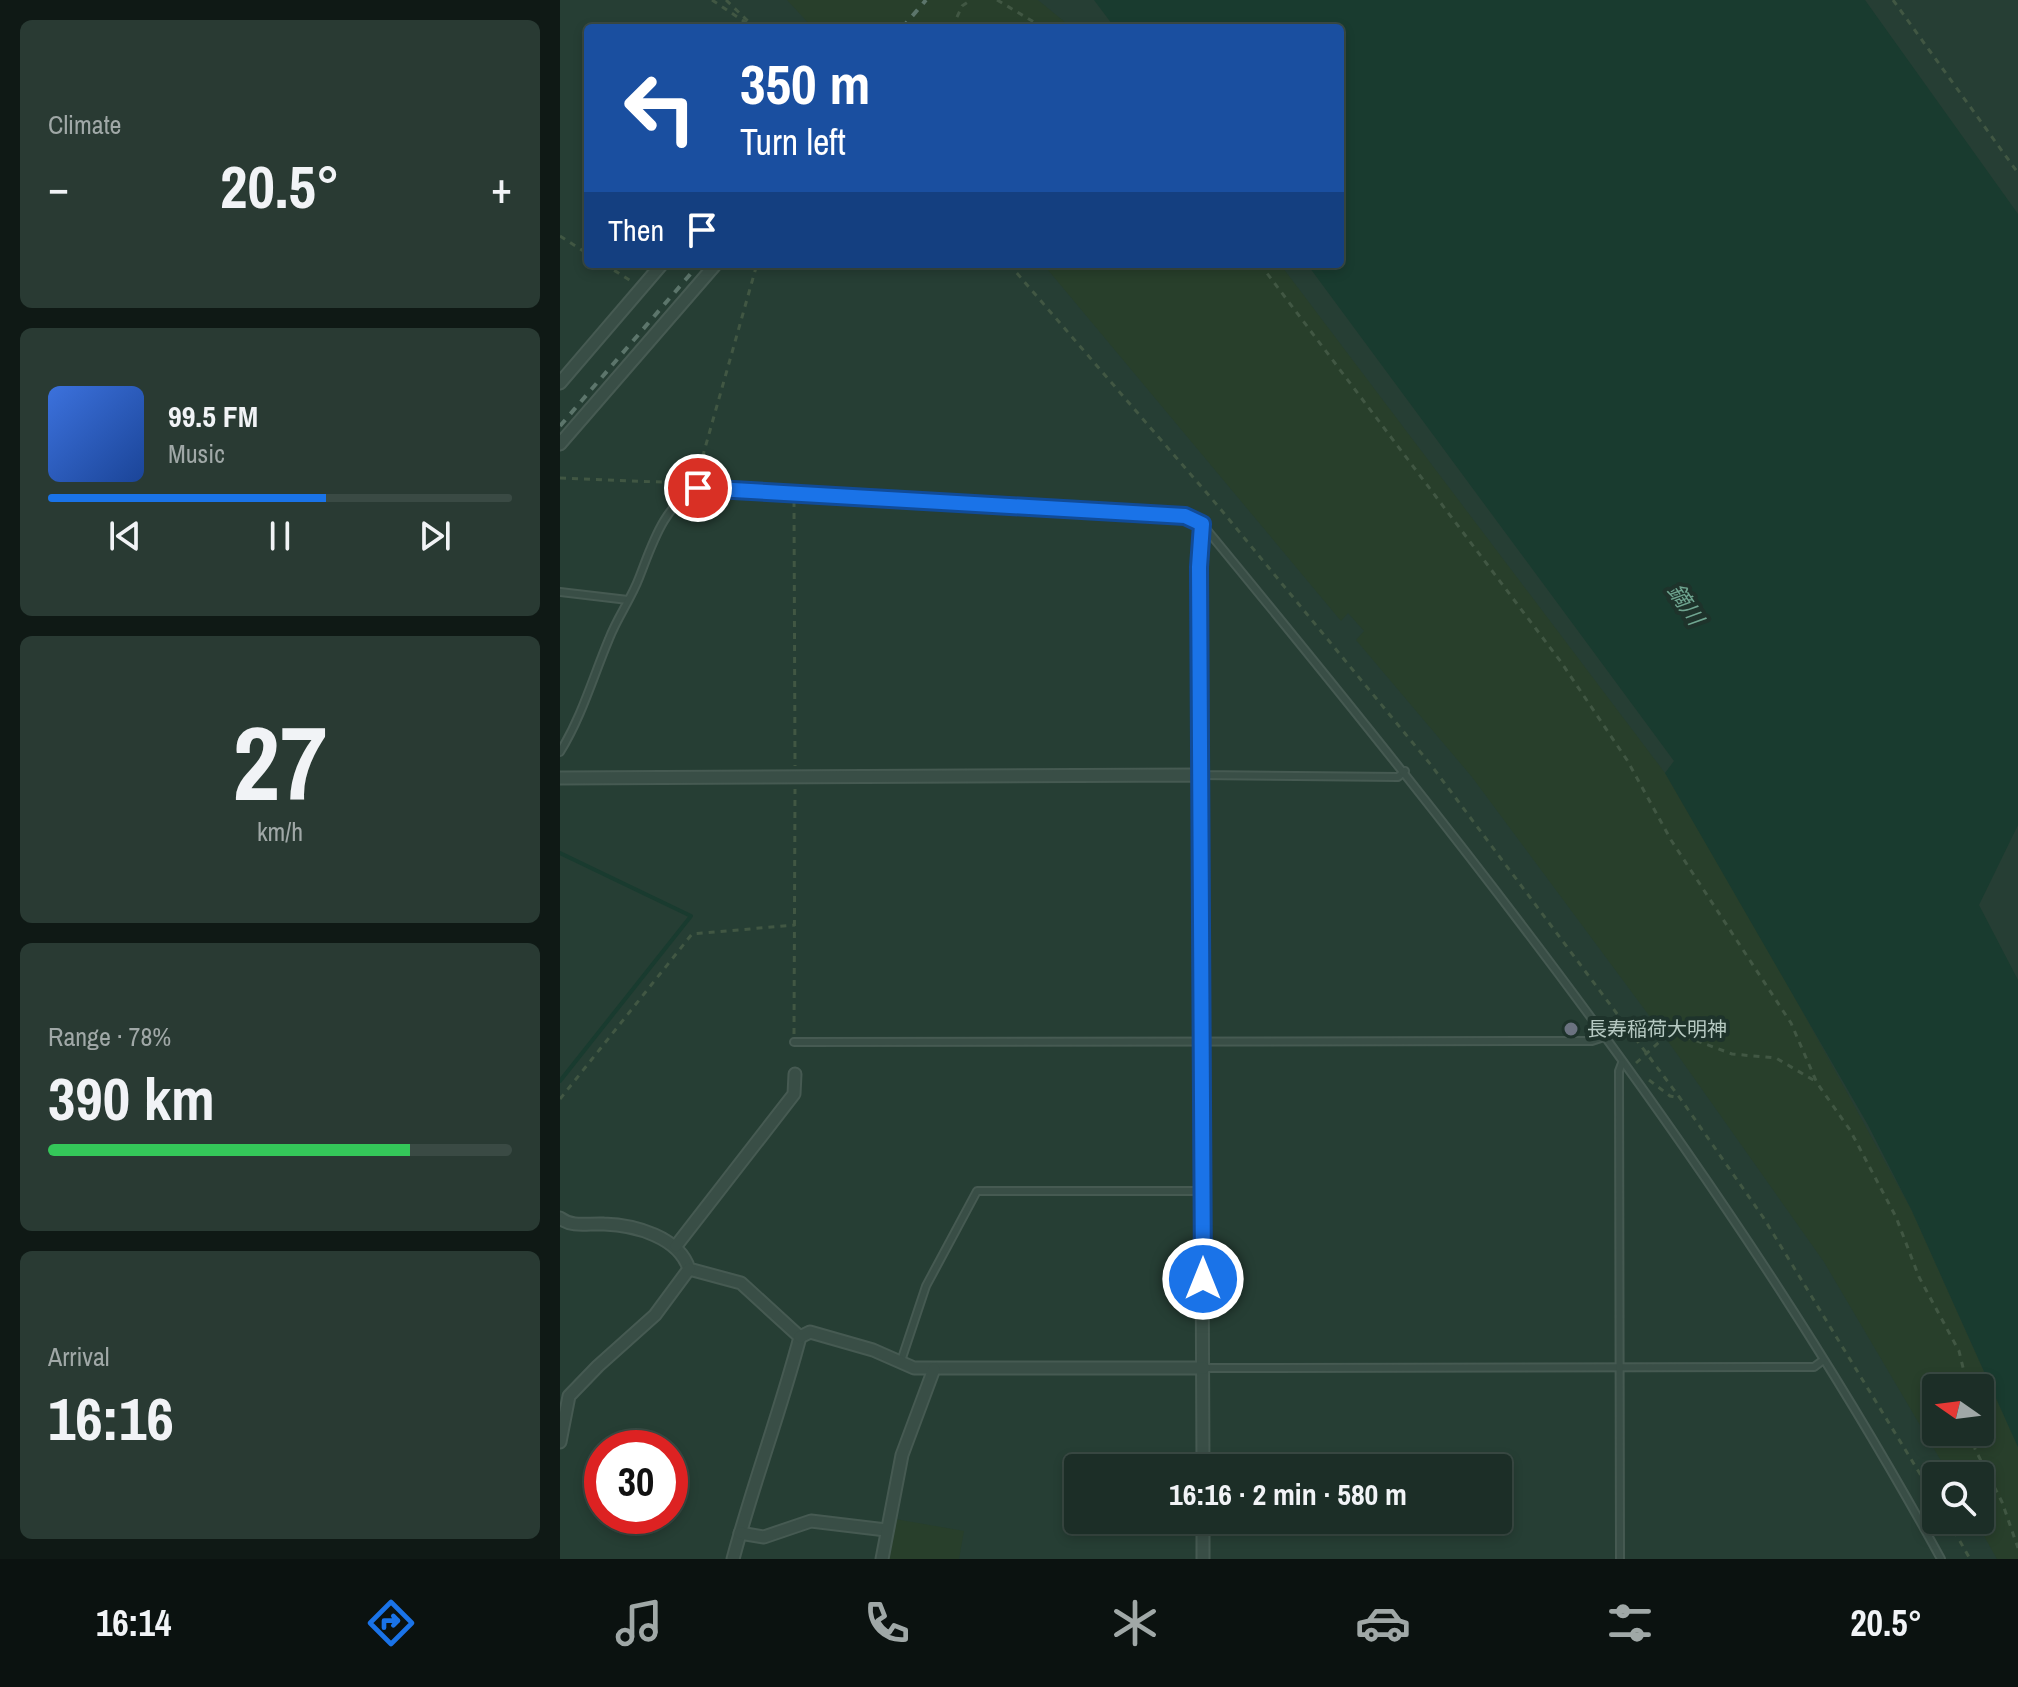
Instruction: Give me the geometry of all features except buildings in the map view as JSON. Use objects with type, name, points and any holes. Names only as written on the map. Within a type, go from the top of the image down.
[{"type":"street","points":[[560,383],[658,268]]},
{"type":"street","points":[[560,444],[713,268]]},
{"type":"street","points":[[560,778],[1200,775],[1203,1454]]},
{"type":"street","points":[[676,1246],[794,1094],[795,1074]]},
{"type":"street","points":[[560,1218],[567,1224],[622,1226],[676,1246],[685,1254],[689,1269]]},
{"type":"street","points":[[689,1269],[741,1283],[800,1337]]},
{"type":"street","points":[[560,1442],[569,1396],[655,1315],[689,1269]]},
{"type":"street","points":[[733,1559],[755,1476],[778,1421],[800,1337],[810,1332],[873,1350],[901,1363],[934,1369],[1204,1368]]},
{"type":"street","points":[[882,1559],[902,1455],[934,1369]]},
{"type":"street","points":[[740,1533],[764,1537],[811,1521],[886,1530]]},
{"type":"street","points":[[1203,1534],[1203,1559]]},
{"type":"lane","points":[[560,752],[581,713],[609,637],[661,525],[696,488],[1185,516],[1202,524],[1405,771],[1502,896],[1604,1037],[1718,1199],[1822,1361],[1941,1559]]},
{"type":"lane","points":[[1202,524],[1199,537],[1200,775],[1398,777],[1405,771]]},
{"type":"lane","points":[[560,592],[628,600]]},
{"type":"lane","points":[[794,1042],[1203,1039],[1592,1041],[1604,1037]]},
{"type":"lane","points":[[1620,1559],[1619,1071],[1622,1063]]},
{"type":"lane","points":[[901,1363],[926,1286],[977,1191],[1203,1191]]},
{"type":"lane","points":[[1204,1368],[1814,1367],[1822,1361]]},
{"type":"path","points":[[712,0],[748,24]]},
{"type":"path","points":[[726,0],[750,24]]},
{"type":"path","points":[[953,24],[954,17],[971,0]]},
{"type":"path","points":[[997,0],[1037,24]]},
{"type":"path","points":[[1893,0],[2018,173]]},
{"type":"path","points":[[560,236],[584,251]]},
{"type":"path","points":[[610,268],[641,288]]},
{"type":"path","points":[[560,478],[680,482],[696,488],[697,471],[756,268]]},
{"type":"path","points":[[1012,268],[1218,506],[1431,765],[1648,1055],[1763,1217],[1922,1477]]},
{"type":"path","points":[[1263,268],[1561,662],[1642,786],[1671,840],[1791,1023],[1817,1083],[1850,1130],[1896,1217],[1919,1277],[1959,1351],[1965,1374]]},
{"type":"path","points":[[560,1099],[692,934],[795,925]]},
{"type":"path","points":[[1632,1065],[1648,1055],[1665,1037],[1676,1033],[1732,1054],[1776,1058],[1817,1083]]},
{"type":"path","points":[[1974,1446],[2002,1502],[2018,1548]]},
{"type":"path","points":[[1956,1534],[1970,1559]]},
{"type":"shaded area","points":[[787,0],[1038,0],[1067,24],[809,24]]},
{"type":"shaded area","points":[[1046,268],[1283,268],[1665,773],[1760,934],[1912,1211],[1985,1374],[1922,1374],[1922,1428],[1824,1262],[1665,1037],[1472,777],[1356,640],[1364,631],[1348,613],[1341,621]]},
{"type":"shaded area","points":[[1994,1394],[2018,1447],[2018,1559],[1997,1559],[1983,1534],[1994,1534],[1994,1462],[1942,1462],[1932,1446],[1994,1446]]},
{"type":"shaded area","points":[[895,1519],[964,1531],[959,1559],[888,1559]]},
{"type":"water","name":"鏑川","points":[[1094,0],[1865,0],[2018,214],[2018,825],[1979,905],[2018,980],[2018,1447],[1994,1394],[1994,1374],[1985,1374],[1912,1211],[1868,1125],[1665,773],[1674,761],[1310,268],[1344,268],[1344,24],[1112,24]]},
{"type":"waterway","points":[[560,853],[691,916],[560,1081]]},
{"type":"railway","points":[[905,24],[926,0]]},
{"type":"railway","points":[[560,426],[696,268]]},
{"type":"place","name":"長寿稲荷大明神","points":[[1571,1029]]},
{"type":"route","points":[[698,488],[1185,516],[1202,524],[1199,567],[1203,1279]]}]
